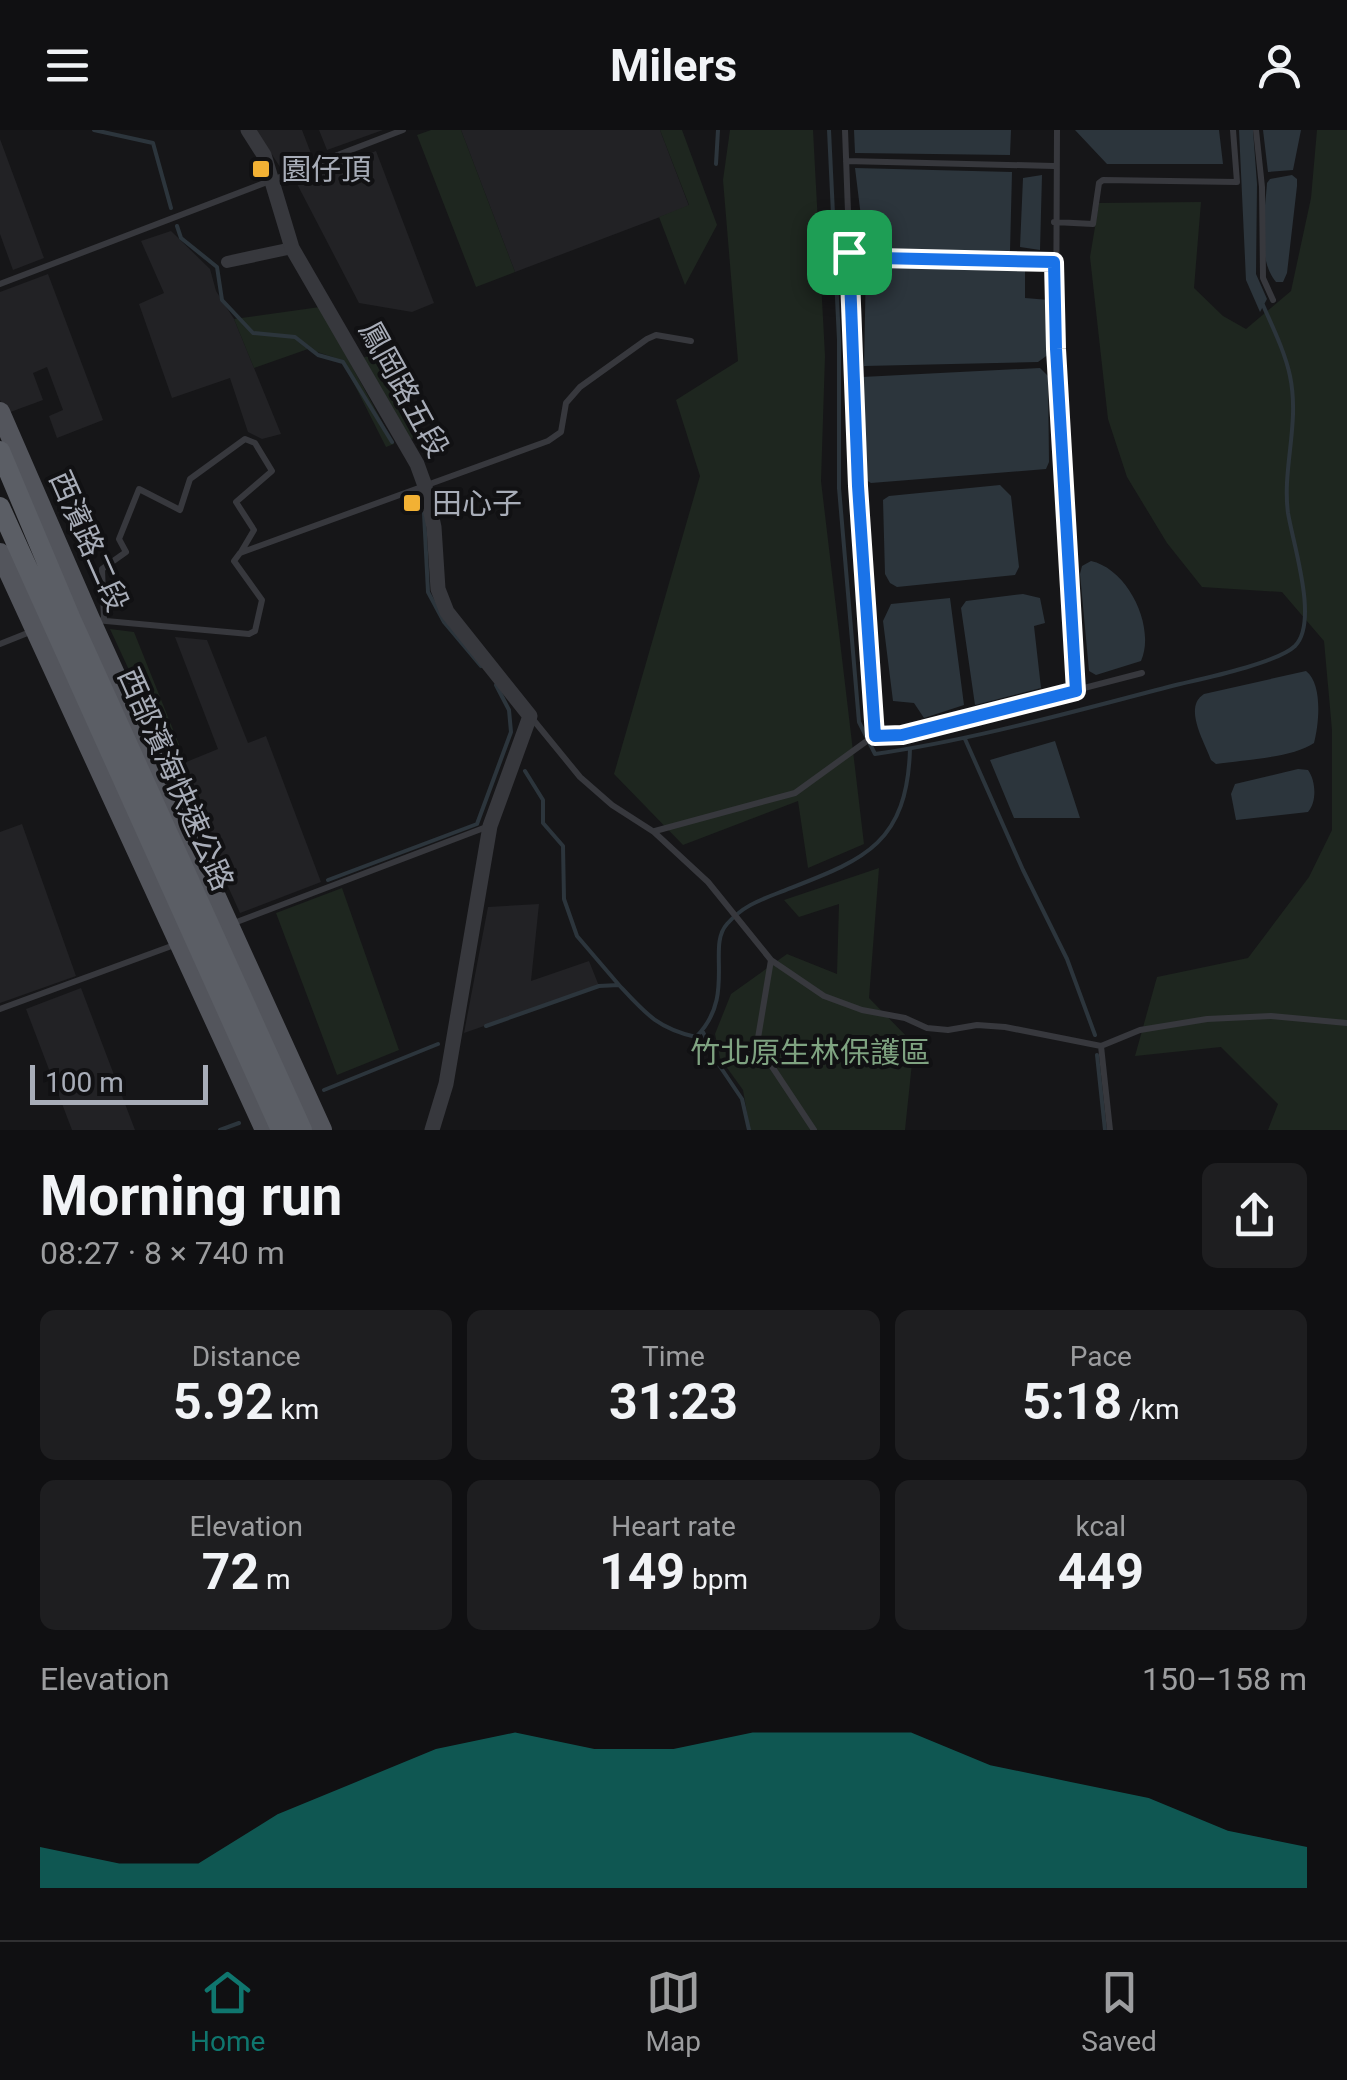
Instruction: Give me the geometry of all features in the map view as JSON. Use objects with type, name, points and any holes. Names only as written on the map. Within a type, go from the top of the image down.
[{"type":"highway","name":"西部濱海快速公路","points":[[0,451],[282,1130]]},
{"type":"highway","name":"西部濱海快速公路","points":[[0,507],[70,622],[302,1130]]},
{"type":"main road","name":"西濱路二段","points":[[0,412],[178,943],[264,1130]]},
{"type":"main road","name":"西濱路二段","points":[[0,553],[70,622],[230,924],[322,1130]]},
{"type":"street","name":"鳳岡路五段","points":[[248,130],[273,179],[292,248],[417,464],[426,486],[434,528],[438,589],[447,612],[530,716]]},
{"type":"street","points":[[227,262],[292,248]]},
{"type":"street","points":[[432,1130],[446,1084],[490,826],[530,716]]},
{"type":"lane","points":[[0,284],[403,130]]},
{"type":"lane","points":[[844,130],[858,486],[875,736]]},
{"type":"lane","points":[[1056,130],[1056,349],[1076,691]]},
{"type":"lane","points":[[1054,222],[1093,224],[1103,180],[1236,182],[1233,130]]},
{"type":"lane","points":[[1256,130],[1262,188],[1263,278],[1273,300]]},
{"type":"lane","points":[[846,161],[1054,166]]},
{"type":"lane","points":[[849,252],[879,258],[1054,262]]},
{"type":"lane","points":[[240,553],[548,441],[560,432],[566,403],[580,387],[646,339],[656,335],[691,342]]},
{"type":"lane","points":[[0,644],[70,622],[254,632],[262,600],[234,561],[254,530],[236,502],[272,471],[255,443],[245,439],[190,479],[180,510],[139,489],[119,539],[126,552],[102,569],[70,622]]},
{"type":"lane","points":[[654,832],[795,793],[875,736],[902,735],[1142,674]]},
{"type":"lane","points":[[530,716],[580,777],[612,805],[654,832],[708,882],[771,960],[824,996],[862,1010],[906,1018],[927,1028],[990,1026],[1101,1046],[1140,1030],[1208,1019],[1271,1016],[1347,1023]]},
{"type":"lane","points":[[230,924],[490,826]]},
{"type":"lane","points":[[0,1009],[178,943]]},
{"type":"lane","points":[[771,960],[757,1044],[814,1130]]},
{"type":"lane","points":[[1101,1046],[1110,1130]]},
{"type":"shaded area","points":[[256,130],[302,130],[312,156],[282,170]]},
{"type":"shaded area","points":[[319,130],[383,130],[327,150]]},
{"type":"shaded area","points":[[461,130],[660,130],[689,206],[515,272]]},
{"type":"shaded area","points":[[854,130],[1011,130],[1010,155],[855,153]]},
{"type":"shaded area","points":[[1075,130],[1219,130],[1223,164],[1107,164]]},
{"type":"shaded area","points":[[1239,130],[1253,130],[1256,274],[1267,299],[1260,312],[1246,280]]},
{"type":"shaded area","points":[[1263,130],[1301,130],[1293,170],[1268,172]]},
{"type":"shaded area","points":[[0,139],[44,258],[13,270],[0,234]]},
{"type":"shaded area","points":[[376,151],[434,303],[412,312],[359,303],[295,180]]},
{"type":"shaded area","points":[[855,168],[1012,172],[1010,251],[874,250],[864,241]]},
{"type":"shaded area","points":[[1042,175],[1040,250],[1020,247],[1023,178]]},
{"type":"shaded area","points":[[1292,175],[1297,186],[1287,273],[1283,282],[1276,282],[1264,248],[1267,183]]},
{"type":"shaded area","points":[[171,231],[210,269],[216,291],[234,319],[281,434],[262,439],[248,432],[230,378],[172,398],[139,304],[164,293],[141,241]]},
{"type":"shaded area","points":[[866,263],[1025,265],[1025,298],[1049,300],[1049,354],[1038,362],[864,366]]},
{"type":"shaded area","points":[[48,274],[103,420],[57,438],[49,416],[63,410],[47,367],[33,373],[43,400],[5,414],[0,400],[0,292]]},
{"type":"shaded area","points":[[1040,368],[1048,376],[1046,469],[871,483],[863,478],[859,410],[862,377]]},
{"type":"shaded area","points":[[1000,485],[1011,496],[1019,567],[1015,575],[897,587],[890,583],[885,574],[883,500],[889,496]]},
{"type":"shaded area","points":[[1091,561],[1117,575],[1127,587],[1136,601],[1145,632],[1141,661],[1096,675],[1089,671],[1080,574],[1082,566]]},
{"type":"shaded area","points":[[1023,594],[1040,598],[1045,623],[1034,626],[1041,688],[975,705],[961,608],[966,601]]},
{"type":"shaded area","points":[[950,598],[964,705],[924,718],[914,703],[893,701],[883,621],[891,604]]},
{"type":"shaded area","points":[[175,637],[207,640],[248,743],[266,736],[321,882],[240,913],[174,767],[218,749]]},
{"type":"shaded area","points":[[1306,671],[1317,694],[1314,743],[1267,758],[1216,764],[1211,760],[1195,716],[1195,707],[1204,694]]},
{"type":"shaded area","points":[[1055,741],[1080,818],[1014,818],[990,760]]},
{"type":"shaded area","points":[[1308,770],[1313,780],[1314,797],[1308,812],[1236,820],[1231,794],[1235,784]]},
{"type":"shaded area","points":[[22,824],[76,976],[0,1003],[0,832]]},
{"type":"shaded area","points":[[539,904],[531,981],[589,961],[599,986],[464,1033],[488,907]]},
{"type":"shaded area","points":[[81,988],[135,1130],[72,1130],[26,1009]]},
{"type":"green space","points":[[431,130],[461,130],[515,272],[476,287],[417,135]]},
{"type":"green space","points":[[660,130],[682,130],[717,225],[685,285],[659,217],[689,205]]},
{"type":"green space","points":[[730,130],[813,130],[825,356],[821,481],[864,844],[808,868],[798,801],[683,845],[614,774],[700,476],[676,400],[738,361],[723,180]]},
{"type":"green space","points":[[1317,130],[1347,130],[1347,1130],[1268,1130],[1278,1104],[1221,1047],[1135,1056],[1157,977],[1248,958],[1309,877],[1332,830],[1332,730],[1324,641],[1282,592],[1202,587],[1167,543],[1127,477],[1108,419],[1090,257],[1099,203],[1201,202],[1194,288],[1223,316],[1246,329],[1291,291],[1311,198]]},
{"type":"green space","points":[[320,307],[394,444],[386,447],[342,360],[308,349],[254,368],[234,319]]},
{"type":"green space","points":[[375,355],[419,437],[407,440],[360,358]]},
{"type":"green space","points":[[110,629],[134,632],[186,762],[174,767]]},
{"type":"green space","name":"竹北原生林保護區","points":[[879,868],[869,998],[914,1044],[905,1130],[750,1130],[743,1090],[720,1058],[715,1034],[731,994],[787,954],[837,974],[839,904],[799,917],[784,900]]},
{"type":"green space","points":[[342,888],[399,1050],[337,1075],[276,913]]},
{"type":"waterway","points":[[94,130],[153,143],[171,208]]},
{"type":"waterway","points":[[716,164],[718,130]]},
{"type":"waterway","points":[[829,130],[839,340],[839,488],[859,722],[875,754],[990,732],[1223,674],[1258,664],[1295,646],[1302,635],[1305,602],[1287,496],[1293,394],[1285,358],[1263,305]]},
{"type":"waterway","points":[[177,226],[181,238],[217,267],[222,300],[253,333],[295,337],[318,355],[343,362],[392,442]]},
{"type":"waterway","points":[[424,513],[428,592],[444,622],[481,666]]},
{"type":"waterway","points":[[328,880],[477,824],[511,732],[509,710],[496,685]]},
{"type":"waterway","points":[[965,739],[1067,959],[1095,1035]]},
{"type":"waterway","points":[[486,1026],[599,986],[619,985],[653,1018],[696,1037],[715,1005],[719,946],[727,924],[750,905],[855,860],[873,846],[900,809],[910,749]]},
{"type":"waterway","points":[[525,771],[543,800],[543,823],[563,846],[564,899],[577,936],[619,985]]},
{"type":"waterway","points":[[703,1032],[742,1099],[749,1130]]},
{"type":"waterway","points":[[324,1090],[438,1044]]},
{"type":"waterway","points":[[1097,1055],[1105,1130]]},
{"type":"waterway","points":[[220,1130],[239,1123]]},
{"type":"place","name":"園仔頂","points":[[261,169]]},
{"type":"place","name":"田心子","points":[[412,503]]},
{"type":"route","points":[[849,252],[879,258],[1054,262],[1076,691],[902,735],[875,736],[858,486],[849,252]]}]
